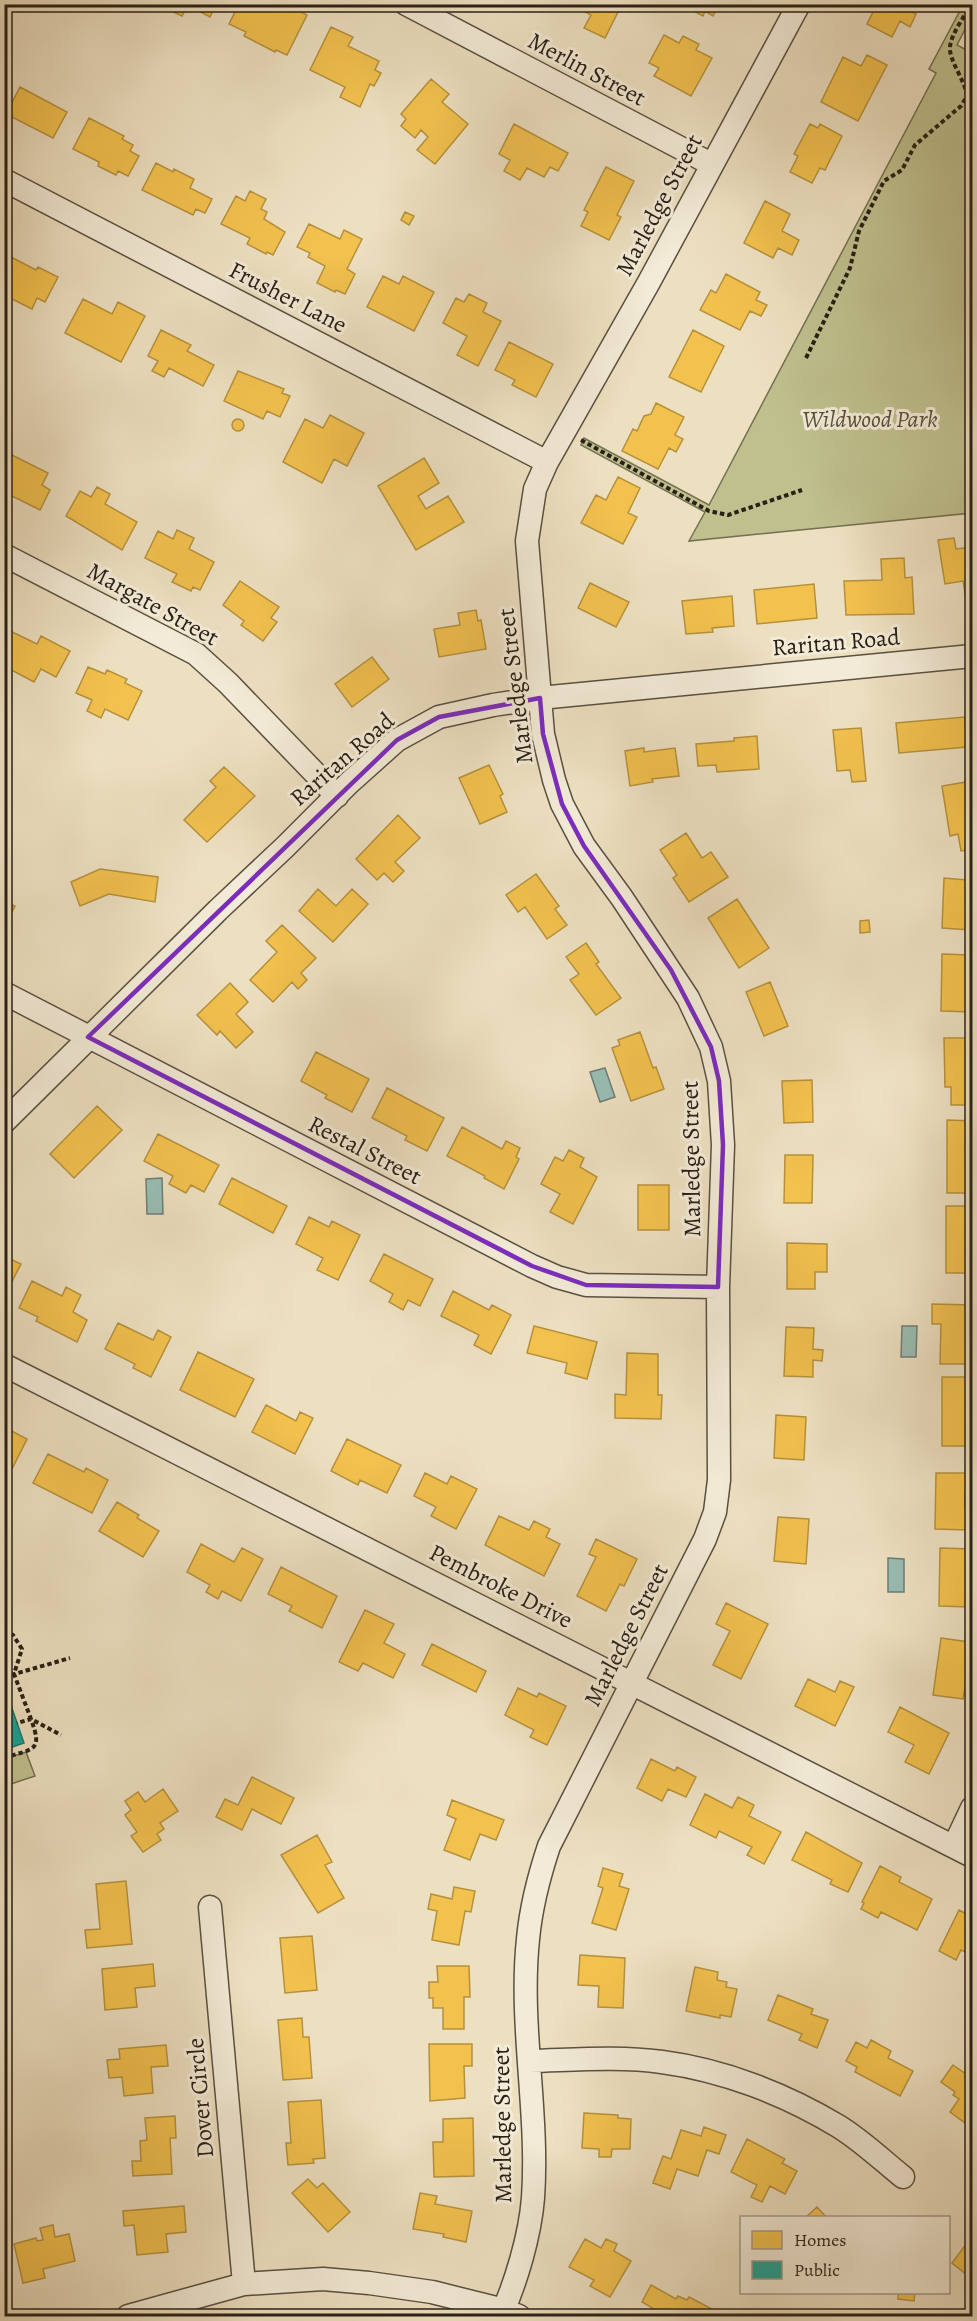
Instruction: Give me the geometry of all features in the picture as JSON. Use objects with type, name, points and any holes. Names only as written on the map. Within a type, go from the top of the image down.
[{"type":"street","name":"Merlin Street","points":[[406,4],[711,164]]},
{"type":"street","name":"Marledge Street","points":[[508,2314],[533,2200],[534,2149],[526,2028],[527,1941],[538,1879],[549,1846],[705,1539],[715,1512],[719,1480],[718,1287],[723,1145],[719,1082],[711,1047],[688,998],[584,846],[562,804],[543,734],[527,541],[535,489],[548,462],[649,282],[799,4]]},
{"type":"street","name":"Frusher Lane","points":[[4,180],[548,462]]},
{"type":"street","name":"Margate Street","points":[[4,555],[196,654],[228,683],[337,796]]},
{"type":"street","name":"Raritan Road","points":[[4,1122],[88,1037],[397,740],[440,717],[493,705],[540,698],[972,656]]},
{"type":"street","name":"Restal Street","points":[[4,993],[557,1277],[586,1285],[718,1287]]},
{"type":"street","name":"Pembroke Drive","points":[[4,1365],[963,1851]]},
{"type":"street","points":[[963,1851],[972,1808]]},
{"type":"street","name":"Dover Circle","points":[[210,1907],[244,2284]]},
{"type":"street","points":[[529,2061],[624,2059],[663,2062],[732,2078],[766,2090],[840,2127],[903,2176]]},
{"type":"street","points":[[128,2316],[244,2284],[323,2279],[432,2292],[508,2314]]},
{"type":"path","points":[[806,358],[850,268],[859,231],[884,182],[902,170],[915,145],[960,106],[967,96],[966,84],[950,54],[950,45],[971,4]]},
{"type":"path","points":[[565,431],[709,511],[728,515],[802,489]]},
{"type":"path","points":[[4,1630],[13,1635],[22,1649],[14,1674],[38,1738],[31,1749],[4,1758]]},
{"type":"path","points":[[4,1677],[70,1658]]},
{"type":"path","points":[[17,1723],[31,1719],[61,1735]]},
{"type":"highlighted area","points":[[540,698],[543,734],[562,804],[584,846],[671,970],[711,1047],[719,1081],[723,1145],[718,1287],[586,1285],[532,1266],[88,1037],[397,740],[439,717]]},
{"type":"green space","name":"Wildwood Park","points":[[963,5],[972,5],[972,16],[957,45],[972,53],[972,513],[689,541],[705,512],[581,445],[584,438],[709,505],[936,73],[929,69]]},
{"type":"green space","points":[[26,1752],[35,1776],[5,1786],[5,1759]]},
{"type":"water","points":[[605,1068],[615,1097],[600,1102],[590,1072]]},
{"type":"water","points":[[162,1178],[163,1214],[147,1214],[146,1179]]},
{"type":"water","points":[[902,1326],[917,1326],[916,1357],[901,1357]]},
{"type":"water","points":[[888,1558],[904,1559],[904,1592],[888,1592]]},
{"type":"building: Homes","points":[[172,4],[216,4],[210,17],[188,5],[182,16],[169,10]]},
{"type":"building: Homes","points":[[239,4],[280,4],[278,8],[284,11],[287,5],[307,15],[287,55],[276,50],[275,52],[244,36],[246,32],[229,24]]},
{"type":"building: Homes","points":[[571,4],[622,4],[605,38],[584,28],[591,15]]},
{"type":"building: Homes","points":[[719,4],[713,16],[705,11],[703,16],[682,5]]},
{"type":"building: Homes","points":[[877,4],[909,4],[907,9],[916,14],[910,27],[900,21],[892,37],[867,24]]},
{"type":"building: Homes","points":[[331,27],[353,37],[348,46],[379,61],[375,70],[381,73],[374,86],[370,84],[360,107],[340,97],[345,87],[310,70]]},
{"type":"building: Homes","points":[[664,35],[679,43],[683,36],[699,44],[696,50],[712,58],[691,96],[654,76],[659,68],[649,63]]},
{"type":"building: Homes","points":[[867,55],[887,65],[858,121],[821,102],[843,57],[861,66]]},
{"type":"building: Homes","points":[[431,79],[449,94],[442,102],[468,124],[435,164],[417,150],[428,137],[421,130],[415,138],[401,126],[406,119],[401,114]]},
{"type":"building: Homes","points":[[20,87],[67,112],[53,138],[6,114]]},
{"type":"building: Homes","points":[[89,118],[124,136],[122,139],[133,145],[130,151],[139,156],[128,176],[118,171],[116,175],[98,166],[99,162],[73,149]]},
{"type":"building: Homes","points":[[514,124],[568,153],[558,171],[550,167],[544,177],[527,168],[520,180],[504,171],[510,160],[499,154]]},
{"type":"building: Homes","points":[[810,124],[818,128],[820,124],[842,136],[825,170],[820,168],[812,183],[790,172],[798,156],[794,154]]},
{"type":"building: Homes","points":[[156,163],[194,179],[190,188],[212,199],[205,213],[196,209],[193,215],[142,190]]},
{"type":"building: Homes","points":[[606,167],[634,181],[617,215],[621,217],[609,240],[581,226],[588,212],[584,210]]},
{"type":"building: Homes","points":[[250,191],[266,199],[261,209],[267,212],[264,219],[285,232],[273,255],[267,252],[266,254],[247,244],[250,238],[221,224],[236,196],[245,201]]},
{"type":"building: Homes","points":[[765,201],[790,214],[782,231],[799,240],[792,255],[778,248],[773,258],[744,243]]},
{"type":"building: Homes","points":[[405,212],[414,216],[409,225],[401,220]]},
{"type":"building: Homes","points":[[309,224],[340,239],[344,230],[362,239],[347,269],[355,274],[345,294],[317,283],[325,266],[308,257],[310,253],[297,247]]},
{"type":"building: Homes","points":[[9,256],[36,270],[38,267],[58,277],[45,302],[37,298],[32,309],[4,295],[4,266]]},
{"type":"building: Homes","points":[[726,274],[760,292],[756,300],[767,305],[761,316],[750,311],[740,330],[700,310],[711,290],[716,293]]},
{"type":"building: Homes","points":[[383,276],[399,284],[403,276],[434,292],[414,331],[367,307]]},
{"type":"building: Homes","points":[[469,294],[487,303],[483,312],[501,321],[478,366],[457,355],[467,336],[443,323],[456,298],[464,302]]},
{"type":"building: Homes","points":[[83,299],[112,314],[118,302],[145,316],[121,362],[65,333]]},
{"type":"building: Homes","points":[[161,330],[191,345],[187,351],[214,365],[203,386],[169,368],[164,377],[152,371],[158,361],[148,356]]},
{"type":"building: Homes","points":[[693,330],[724,346],[701,392],[669,377]]},
{"type":"building: Homes","points":[[509,342],[553,364],[536,397],[512,385],[515,380],[495,370]]},
{"type":"building: Homes","points":[[238,371],[284,389],[282,393],[290,396],[280,417],[267,411],[263,419],[224,401]]},
{"type":"building: Homes","points":[[656,403],[684,417],[675,435],[683,439],[676,452],[669,448],[658,469],[622,451],[633,429],[637,431],[644,416],[651,414]]},
{"type":"building: Homes","points":[[330,415],[364,433],[347,466],[334,459],[322,483],[283,462],[305,419],[323,428]]},
{"type":"building: Homes","points":[[240,419],[243,420],[243,430],[236,431],[233,430],[232,423],[233,420]]},
{"type":"building: Homes","points":[[4,451],[48,473],[42,485],[50,490],[40,510],[4,492]]},
{"type":"building: Homes","points":[[424,458],[439,483],[418,496],[426,509],[448,496],[464,522],[416,550],[378,486]]},
{"type":"building: Homes","points":[[618,477],[640,488],[628,513],[637,517],[623,544],[581,523],[596,495],[606,500]]},
{"type":"building: Homes","points":[[97,487],[110,494],[105,504],[137,522],[122,550],[66,516],[80,491],[91,497]]},
{"type":"building: Homes","points":[[177,530],[194,538],[189,549],[214,562],[200,590],[193,587],[191,591],[172,582],[177,574],[145,558],[158,531],[173,539]]},
{"type":"building: Homes","points":[[954,538],[956,549],[972,547],[972,604],[967,605],[963,581],[945,584],[938,540]]},
{"type":"building: Homes","points":[[904,558],[905,578],[912,577],[914,614],[846,615],[844,581],[882,580],[881,559]]},
{"type":"building: Homes","points":[[240,581],[279,607],[271,618],[277,622],[263,641],[241,625],[244,621],[223,605]]},
{"type":"building: Homes","points":[[590,583],[629,602],[616,627],[578,608]]},
{"type":"building: Homes","points":[[814,584],[817,618],[757,624],[754,590]]},
{"type":"building: Homes","points":[[732,596],[734,626],[712,628],[713,632],[686,634],[682,601]]},
{"type":"building: Homes","points":[[476,610],[478,621],[481,620],[486,649],[439,657],[434,629],[460,625],[458,613]]},
{"type":"building: Homes","points":[[4,628],[37,644],[41,636],[70,651],[56,677],[41,669],[34,682],[4,666]]},
{"type":"building: Homes","points":[[372,657],[389,679],[352,707],[335,684]]},
{"type":"building: Homes","points":[[88,667],[105,674],[107,670],[127,679],[125,683],[142,691],[128,720],[105,709],[101,718],[87,711],[92,700],[76,693]]},
{"type":"building: Homes","points":[[965,717],[967,747],[899,753],[896,723]]},
{"type":"building: Homes","points":[[861,728],[866,781],[852,782],[850,770],[837,771],[833,730]]},
{"type":"building: Homes","points":[[757,736],[759,769],[717,772],[716,765],[698,766],[696,744],[734,741],[734,738]]},
{"type":"building: Homes","points":[[644,748],[644,752],[675,748],[679,776],[652,779],[653,782],[630,786],[625,751]]},
{"type":"building: Homes","points":[[489,765],[503,794],[500,796],[507,812],[480,824],[459,778]]},
{"type":"building: Homes","points":[[224,767],[255,796],[207,842],[184,820],[216,787],[210,781]]},
{"type":"building: Homes","points":[[972,781],[972,849],[961,851],[958,834],[950,836],[942,786]]},
{"type":"building: Homes","points":[[398,815],[420,838],[395,862],[404,871],[393,882],[384,873],[377,880],[356,859]]},
{"type":"building: Homes","points":[[686,833],[702,858],[711,852],[728,877],[689,902],[673,878],[677,875],[660,850]]},
{"type":"building: Homes","points":[[100,869],[158,877],[155,902],[109,894],[80,906],[71,882]]},
{"type":"building: Homes","points":[[968,873],[972,873],[970,930],[942,928],[944,878],[967,880]]},
{"type":"building: Homes","points":[[536,874],[559,906],[555,909],[567,925],[547,939],[525,907],[518,912],[506,895]]},
{"type":"building: Homes","points":[[318,889],[336,906],[352,889],[368,904],[333,942],[299,911]]},
{"type":"building: Homes","points":[[737,899],[769,948],[739,968],[708,918]]},
{"type":"building: Homes","points":[[4,901],[15,906],[5,926],[4,926]]},
{"type":"building: Homes","points":[[869,920],[870,932],[860,933],[860,921]]},
{"type":"building: Homes","points":[[282,925],[316,958],[301,973],[307,980],[298,989],[292,982],[273,1002],[250,980],[277,952],[266,941]]},
{"type":"building: Homes","points":[[586,943],[599,962],[596,964],[621,998],[596,1015],[570,980],[579,974],[566,957]]},
{"type":"building: Homes","points":[[942,954],[972,955],[972,1012],[941,1011]]},
{"type":"building: Homes","points":[[770,982],[788,1026],[764,1036],[746,992]]},
{"type":"building: Homes","points":[[230,983],[248,1002],[236,1014],[253,1032],[236,1048],[220,1031],[217,1035],[197,1015]]},
{"type":"building: Homes","points":[[640,1032],[653,1068],[656,1067],[664,1089],[631,1101],[612,1048],[620,1045],[618,1040]]},
{"type":"building: Homes","points":[[944,1038],[972,1038],[972,1105],[951,1105],[951,1087],[945,1087]]},
{"type":"building: Homes","points":[[316,1052],[369,1079],[352,1112],[325,1098],[327,1095],[301,1081]]},
{"type":"building: Homes","points":[[812,1080],[813,1122],[784,1123],[782,1081]]},
{"type":"building: Homes","points":[[387,1088],[444,1118],[427,1151],[405,1140],[407,1136],[372,1118]]},
{"type":"building: Homes","points":[[97,1106],[122,1130],[74,1178],[50,1154]]},
{"type":"building: Homes","points":[[947,1120],[972,1121],[972,1193],[947,1193]]},
{"type":"building: Homes","points":[[462,1127],[502,1149],[506,1141],[520,1148],[516,1157],[519,1159],[504,1189],[447,1156]]},
{"type":"building: Homes","points":[[158,1134],[219,1165],[204,1192],[191,1185],[186,1193],[169,1184],[173,1176],[144,1161]]},
{"type":"building: Homes","points":[[569,1150],[584,1158],[580,1167],[597,1177],[573,1224],[550,1212],[560,1194],[541,1184],[555,1157],[563,1161]]},
{"type":"building: Homes","points":[[785,1155],[813,1155],[812,1203],[784,1203]]},
{"type":"building: Homes","points":[[232,1178],[287,1206],[273,1233],[219,1204]]},
{"type":"building: Homes","points":[[638,1185],[669,1185],[669,1230],[638,1230]]},
{"type":"building: Homes","points":[[946,1206],[972,1206],[972,1273],[946,1273]]},
{"type":"building: Homes","points":[[309,1217],[329,1227],[332,1221],[360,1235],[338,1280],[317,1270],[323,1258],[296,1244]]},
{"type":"building: Homes","points":[[787,1243],[827,1244],[827,1272],[815,1272],[815,1289],[787,1289]]},
{"type":"building: Homes","points":[[384,1254],[433,1279],[420,1306],[408,1300],[403,1310],[389,1302],[393,1294],[370,1281]]},
{"type":"building: Homes","points":[[4,1256],[21,1264],[4,1297]]},
{"type":"building: Homes","points":[[32,1281],[62,1296],[66,1287],[81,1295],[73,1312],[87,1320],[77,1342],[36,1321],[38,1317],[19,1308]]},
{"type":"building: Homes","points":[[453,1291],[489,1310],[492,1305],[511,1315],[491,1354],[474,1345],[479,1335],[441,1316]]},
{"type":"building: Homes","points":[[932,1304],[972,1305],[972,1364],[940,1364],[941,1324],[932,1324]]},
{"type":"building: Homes","points":[[118,1323],[153,1340],[158,1330],[171,1337],[151,1377],[133,1368],[135,1364],[105,1349]]},
{"type":"building: Homes","points":[[534,1326],[597,1342],[587,1379],[565,1373],[567,1363],[527,1353]]},
{"type":"building: Homes","points":[[786,1327],[814,1328],[813,1349],[823,1350],[822,1361],[813,1360],[813,1377],[784,1376]]},
{"type":"building: Homes","points":[[198,1352],[254,1379],[235,1417],[180,1390]]},
{"type":"building: Homes","points":[[627,1353],[658,1354],[658,1395],[662,1395],[661,1419],[615,1418],[615,1394],[626,1395]]},
{"type":"building: Homes","points":[[942,1377],[972,1377],[972,1446],[942,1446]]},
{"type":"building: Homes","points":[[266,1405],[296,1421],[300,1412],[313,1418],[295,1454],[252,1432]]},
{"type":"building: Homes","points":[[776,1415],[806,1417],[804,1460],[774,1458]]},
{"type":"building: Homes","points":[[4,1427],[27,1439],[10,1473],[4,1472]]},
{"type":"building: Homes","points":[[347,1439],[401,1465],[387,1493],[360,1480],[358,1485],[331,1471]]},
{"type":"building: Homes","points":[[48,1454],[84,1472],[86,1468],[108,1480],[92,1513],[33,1483]]},
{"type":"building: Homes","points":[[425,1473],[447,1484],[451,1476],[477,1489],[456,1529],[431,1516],[436,1507],[414,1496]]},
{"type":"building: Homes","points":[[936,1473],[972,1473],[972,1494],[965,1494],[965,1508],[970,1508],[970,1530],[935,1529]]},
{"type":"building: Homes","points":[[117,1502],[139,1515],[137,1518],[159,1531],[143,1557],[99,1531]]},
{"type":"building: Homes","points":[[499,1516],[529,1530],[534,1521],[550,1529],[546,1537],[560,1544],[544,1576],[485,1545]]},
{"type":"building: Homes","points":[[778,1517],[809,1519],[806,1564],[774,1561]]},
{"type":"building: Homes","points":[[596,1539],[637,1559],[624,1586],[620,1584],[606,1611],[577,1596],[596,1557],[589,1554]]},
{"type":"building: Homes","points":[[201,1544],[234,1562],[242,1548],[263,1559],[241,1601],[222,1591],[218,1599],[206,1592],[210,1585],[187,1572]]},
{"type":"building: Homes","points":[[940,1548],[972,1549],[970,1607],[939,1606]]},
{"type":"building: Homes","points":[[281,1567],[337,1596],[322,1628],[289,1611],[292,1606],[268,1594]]},
{"type":"building: Homes","points":[[726,1603],[768,1624],[741,1679],[713,1665],[730,1631],[716,1624]]},
{"type":"building: Homes","points":[[365,1610],[394,1624],[384,1643],[405,1654],[393,1678],[363,1663],[358,1671],[339,1662]]},
{"type":"building: Homes","points":[[941,1638],[969,1642],[966,1663],[969,1663],[963,1699],[933,1695]]},
{"type":"building: Homes","points":[[432,1644],[486,1671],[476,1692],[422,1665]]},
{"type":"building: Homes","points":[[808,1679],[835,1692],[840,1681],[854,1687],[835,1726],[795,1706]]},
{"type":"building: Homes","points":[[518,1688],[537,1697],[539,1693],[566,1706],[547,1745],[530,1737],[534,1730],[505,1715]]},
{"type":"building: Homes","points":[[900,1707],[949,1733],[929,1774],[905,1762],[914,1745],[888,1732]]},
{"type":"building: Homes","points":[[651,1759],[675,1771],[677,1767],[696,1777],[686,1797],[668,1789],[662,1801],[637,1788]]},
{"type":"building: Homes","points":[[252,1777],[294,1798],[281,1824],[252,1809],[242,1830],[216,1817],[225,1799],[238,1805]]},
{"type":"building: Homes","points":[[163,1789],[178,1811],[160,1823],[164,1829],[157,1834],[161,1840],[143,1852],[131,1836],[137,1832],[125,1815],[131,1810],[125,1801],[138,1792],[145,1802]]},
{"type":"building: Homes","points":[[705,1794],[732,1808],[738,1797],[754,1805],[749,1816],[781,1832],[764,1864],[747,1855],[752,1847],[719,1831],[716,1838],[690,1825]]},
{"type":"building: Homes","points":[[452,1800],[504,1820],[496,1840],[480,1834],[470,1860],[444,1850],[456,1819],[447,1815]]},
{"type":"building: Homes","points":[[806,1832],[862,1863],[848,1892],[830,1884],[832,1880],[792,1860]]},
{"type":"building: Homes","points":[[317,1835],[332,1862],[325,1865],[344,1898],[318,1913],[281,1855]]},
{"type":"building: Homes","points":[[880,1866],[901,1877],[899,1882],[932,1899],[917,1930],[881,1912],[878,1918],[861,1909],[864,1903],[862,1902]]},
{"type":"building: Homes","points":[[603,1868],[623,1874],[619,1886],[629,1889],[616,1930],[592,1923],[603,1888],[598,1886]]},
{"type":"building: Homes","points":[[126,1881],[132,1944],[87,1948],[85,1930],[100,1929],[96,1884]]},
{"type":"building: Homes","points":[[454,1887],[475,1891],[471,1912],[465,1911],[459,1945],[432,1940],[437,1911],[428,1909],[431,1894],[452,1899]]},
{"type":"building: Homes","points":[[959,1910],[972,1917],[972,1955],[961,1950],[956,1960],[939,1951]]},
{"type":"building: Homes","points":[[312,1936],[317,1990],[285,1993],[280,1938]]},
{"type":"building: Homes","points":[[580,1955],[625,1958],[623,2008],[598,2007],[599,1986],[578,1985]]},
{"type":"building: Homes","points":[[153,1964],[155,1986],[135,1988],[137,2007],[105,2010],[102,1969]]},
{"type":"building: Homes","points":[[437,1966],[469,1966],[470,1997],[464,1997],[464,2029],[443,2029],[443,2008],[433,2008],[433,1998],[429,1998],[429,1982],[438,1982]]},
{"type":"building: Homes","points":[[695,1967],[718,1972],[717,1980],[727,1982],[726,1987],[737,1989],[731,2017],[720,2015],[720,2018],[686,2011]]},
{"type":"building: Homes","points":[[778,1995],[813,2009],[811,2014],[828,2020],[817,2048],[799,2040],[802,2034],[768,2020]]},
{"type":"building: Homes","points":[[302,2018],[303,2037],[309,2037],[312,2078],[283,2080],[278,2020]]},
{"type":"building: Homes","points":[[871,2040],[891,2051],[888,2058],[913,2071],[900,2096],[855,2072],[857,2067],[846,2061],[856,2042],[867,2048]]},
{"type":"building: Homes","points":[[429,2044],[472,2044],[472,2066],[464,2066],[465,2098],[430,2101]]},
{"type":"building: Homes","points":[[166,2045],[168,2066],[151,2067],[153,2093],[124,2096],[122,2077],[109,2078],[107,2060],[120,2059],[119,2049]]},
{"type":"building: Homes","points":[[953,2065],[966,2074],[970,2069],[972,2071],[972,2121],[969,2126],[950,2112],[959,2099],[953,2095],[955,2092],[941,2082]]},
{"type":"building: Homes","points":[[321,2100],[325,2158],[313,2159],[314,2163],[288,2165],[286,2143],[291,2143],[288,2102]]},
{"type":"building: Homes","points":[[584,2113],[618,2115],[618,2118],[631,2119],[630,2149],[612,2149],[611,2157],[599,2157],[599,2149],[582,2148]]},
{"type":"building: Homes","points":[[175,2116],[176,2138],[170,2138],[172,2174],[133,2176],[132,2161],[141,2161],[140,2141],[147,2140],[145,2118]]},
{"type":"building: Homes","points":[[473,2118],[474,2176],[434,2177],[433,2142],[443,2142],[443,2119]]},
{"type":"building: Homes","points":[[704,2127],[726,2135],[719,2154],[707,2150],[698,2176],[677,2169],[670,2189],[653,2183],[663,2156],[671,2159],[681,2130],[701,2136]]},
{"type":"building: Homes","points":[[747,2139],[785,2159],[782,2163],[797,2171],[785,2194],[770,2186],[762,2202],[751,2197],[757,2185],[731,2172]]},
{"type":"building: Homes","points":[[308,2179],[317,2188],[323,2183],[350,2212],[328,2232],[292,2193]]},
{"type":"building: Homes","points":[[420,2193],[437,2196],[435,2204],[472,2211],[466,2242],[443,2237],[444,2234],[413,2229]]},
{"type":"building: Homes","points":[[184,2206],[186,2232],[166,2234],[168,2252],[137,2255],[134,2225],[124,2226],[123,2211]]},
{"type":"building: Homes","points":[[817,2207],[825,2216],[807,2216]]},
{"type":"building: Homes","points":[[53,2225],[55,2237],[69,2234],[75,2261],[43,2269],[45,2278],[23,2283],[14,2244],[36,2238],[37,2241],[43,2240],[40,2228]]},
{"type":"building: Homes","points":[[972,2236],[972,2279],[952,2263]]},
{"type":"building: Homes","points":[[585,2239],[601,2248],[606,2239],[617,2244],[614,2251],[631,2261],[610,2297],[590,2286],[594,2280],[569,2267]]},
{"type":"building: Homes","points":[[651,2285],[676,2299],[678,2296],[687,2300],[689,2297],[714,2310],[711,2316],[666,2316],[642,2302]]},
{"type":"building: Homes","points":[[898,2294],[915,2294],[914,2301],[898,2299]]},
{"type":"building: Public","points":[[4,1685],[24,1743],[4,1750]]}]
